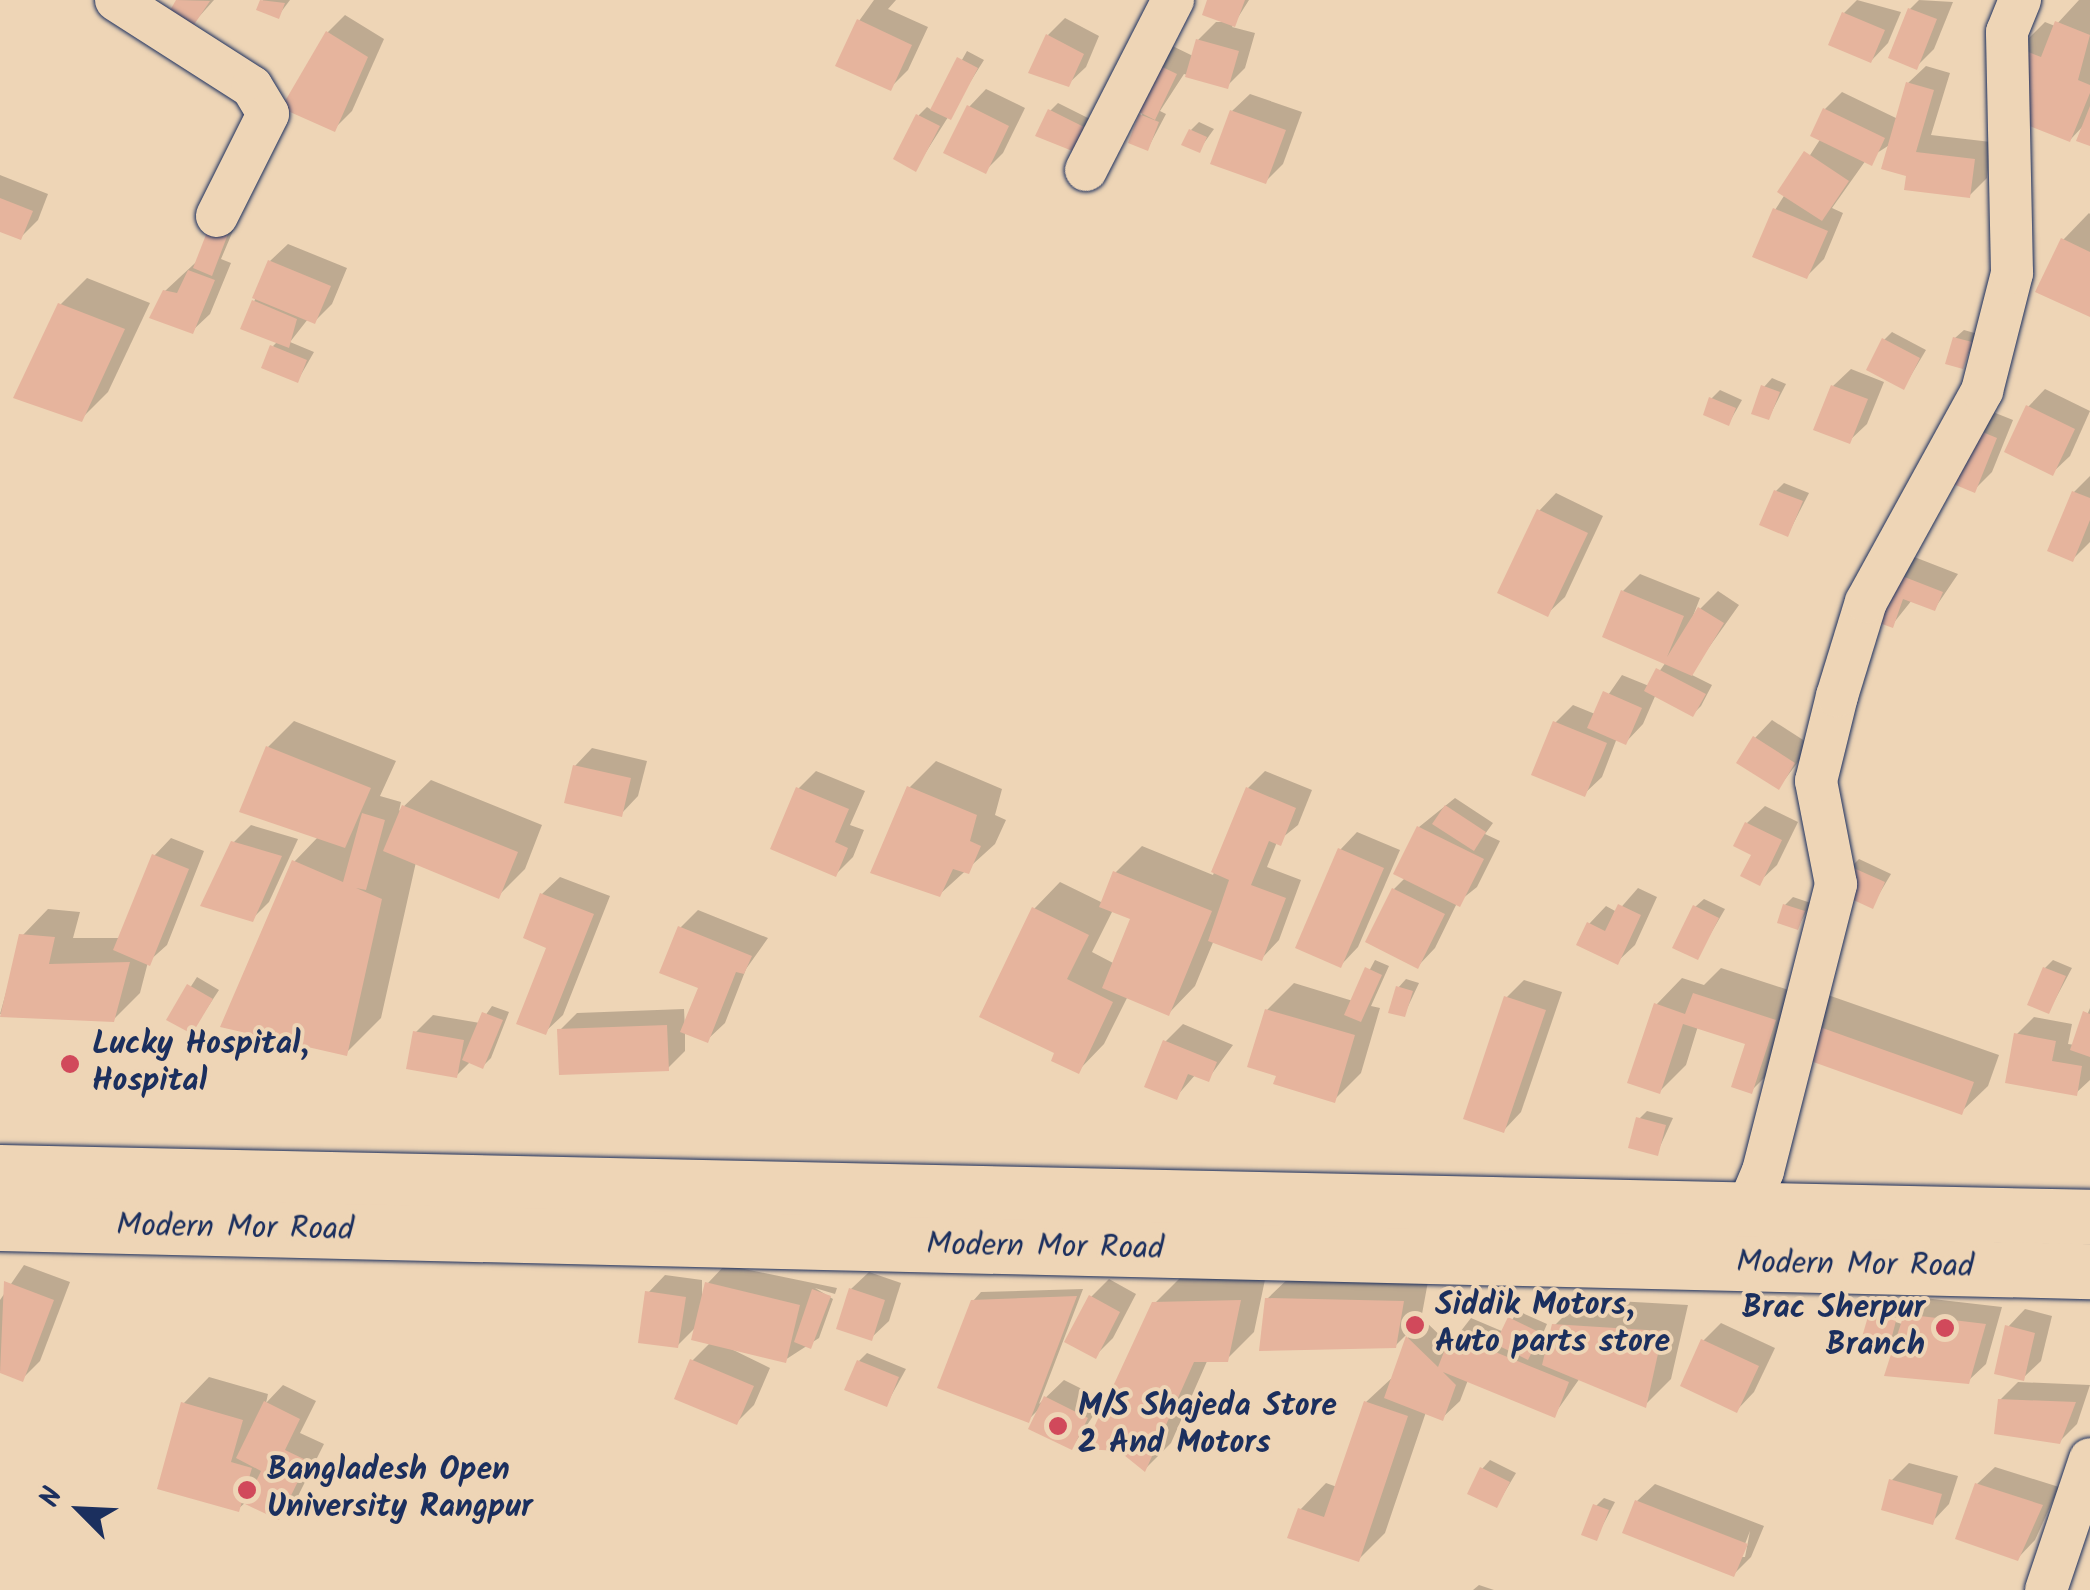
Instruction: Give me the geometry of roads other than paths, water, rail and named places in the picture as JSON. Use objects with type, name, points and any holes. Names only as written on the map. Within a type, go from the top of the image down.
[{"type":"highway","name":"Modern Mor Road","points":[[0,1172],[2090,1217]]},
{"type":"highway","name":"Modern Mor Road","points":[[0,1223],[2090,1271]]},
{"type":"street","points":[[116,0],[239,77],[268,114],[218,216]]},
{"type":"street","points":[[1086,170],[1173,0]]},
{"type":"street","points":[[1747,1209],[1763,1171],[1836,884],[1816,781],[1837,696],[1866,602],[1982,392],[2012,273],[2007,32],[2020,0]]},
{"type":"street","points":[[2046,1590],[2090,1459]]},
{"type":"place","name":"Lucky Hospital, Hospital","points":[[70,1064]]},
{"type":"place","name":"Siddik Motors, Auto parts store","points":[[1415,1325]]},
{"type":"place","name":"Brac Sherpur Branch","points":[[1945,1328]]},
{"type":"place","name":"M/S Shajeda Store 2 And Motors","points":[[1058,1426]]},
{"type":"place","name":"Bangladesh Open University Rangpur","points":[[247,1490]]}]
